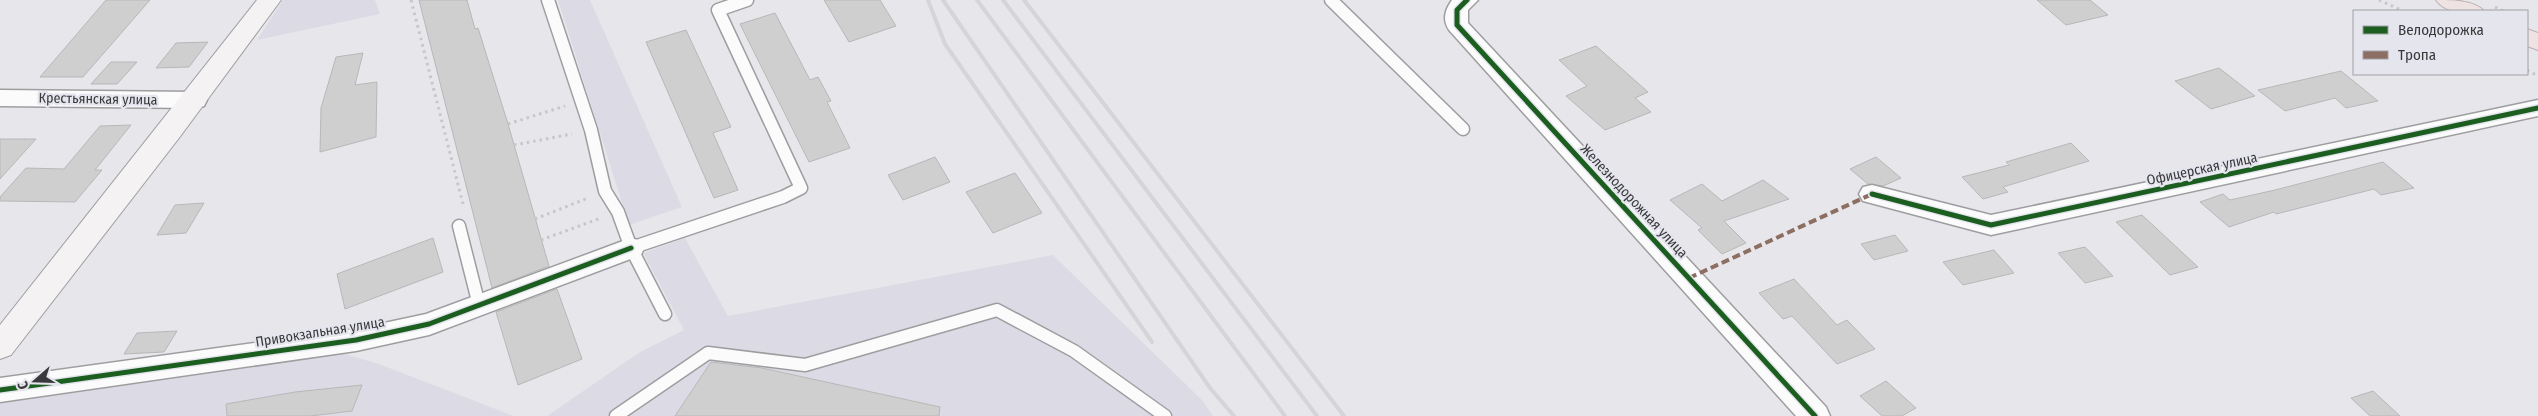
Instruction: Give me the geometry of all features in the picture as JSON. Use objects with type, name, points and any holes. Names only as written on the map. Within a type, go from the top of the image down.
[{"type":"highway","points":[[2448,0],[2470,10]]},
{"type":"main road","points":[[0,347],[195,100],[269,0]]},
{"type":"street","name":"Железнодорожная улица","points":[[1467,0],[1460,4],[1455,14],[1457,25],[1815,416]]},
{"type":"street","name":"Крестьянская улица","points":[[0,98],[195,100]]},
{"type":"street","name":"Офицерская улица","points":[[1872,194],[1991,226],[2538,109]]},
{"type":"street","name":"Привокзальная улица","points":[[0,390],[356,340],[428,324],[631,248]]},
{"type":"lane","points":[[548,0],[591,130],[605,191],[618,212],[631,248],[665,314]]},
{"type":"lane","points":[[631,248],[783,197],[801,188],[718,10],[747,0]]},
{"type":"lane","points":[[1331,0],[1463,129]]},
{"type":"lane","points":[[459,226],[479,305]]},
{"type":"lane","points":[[616,416],[708,353],[805,365],[996,310],[1074,351],[1166,416]]},
{"type":"path","points":[[410,0],[466,216],[459,226]]},
{"type":"path","points":[[2379,0],[2401,10]]},
{"type":"path","points":[[508,124],[580,101]]},
{"type":"path","points":[[514,145],[591,130]]},
{"type":"path","points":[[535,219],[605,191]]},
{"type":"path","points":[[541,240],[618,212]]},
{"type":"shaded area","points":[[283,0],[375,0],[380,14],[257,40]]},
{"type":"shaded area","points":[[558,0],[590,0],[682,207],[629,225]]},
{"type":"shaded area","points":[[685,238],[728,316],[1053,255],[1202,400],[1213,416],[547,416],[640,352],[684,330],[643,253]]},
{"type":"shaded area","points":[[335,351],[379,364],[514,416],[0,416],[0,399]]},
{"type":"building","points":[[106,0],[150,0],[83,77],[40,77]]},
{"type":"building","points":[[419,0],[467,0],[475,29],[478,28],[508,124],[549,266],[492,288]]},
{"type":"building","points":[[824,0],[880,0],[896,26],[849,42]]},
{"type":"building","points":[[2037,0],[2090,0],[2108,15],[2066,25]]},
{"type":"building","points":[[775,13],[810,80],[818,77],[831,101],[827,102],[850,148],[809,162],[740,24]]},
{"type":"building","points":[[686,30],[731,127],[713,133],[738,190],[714,198],[646,42]]},
{"type":"building","points":[[208,42],[189,67],[156,68],[176,43]]},
{"type":"building","points":[[1596,46],[1648,92],[1635,98],[1651,112],[1605,130],[1566,96],[1587,86],[1559,60]]},
{"type":"building","points":[[363,53],[355,85],[377,82],[376,137],[320,152],[321,108],[336,57]]},
{"type":"building","points":[[111,62],[137,62],[117,84],[91,84]]},
{"type":"building","points":[[2219,68],[2255,96],[2211,109],[2175,81]]},
{"type":"building","points":[[2341,71],[2378,101],[2346,108],[2335,98],[2285,111],[2258,90]]},
{"type":"building","points":[[131,125],[95,170],[102,170],[75,202],[0,201],[0,197],[26,168],[64,169],[100,126]]},
{"type":"building","points":[[0,139],[36,139],[0,179]]},
{"type":"building","points":[[2071,143],[2089,161],[2003,187],[2008,192],[1983,199],[1962,177],[2009,165],[2006,162]]},
{"type":"building","points":[[935,157],[950,182],[903,200],[888,175]]},
{"type":"building","points":[[1876,157],[1901,178],[1883,186],[1868,184],[1850,169]]},
{"type":"building","points":[[2383,162],[2414,188],[2381,195],[2374,189],[2276,214],[2274,212],[2229,227],[2200,202],[2223,194],[2230,200]]},
{"type":"building","points":[[1015,173],[1042,213],[993,233],[966,192]]},
{"type":"building","points":[[1763,180],[1789,199],[1724,221],[1746,243],[1722,254],[1698,230],[1702,228],[1670,200],[1702,184],[1722,201]]},
{"type":"building","points":[[204,203],[186,233],[157,235],[175,205]]},
{"type":"building","points":[[2142,215],[2198,267],[2170,275],[2116,222]]},
{"type":"building","points":[[1895,235],[1908,251],[1874,260],[1861,244]]},
{"type":"building","points":[[433,238],[443,272],[345,309],[337,274]]},
{"type":"building","points":[[2085,247],[2113,276],[2085,283],[2058,253]]},
{"type":"building","points":[[1994,250],[2014,273],[1963,285],[1943,262]]},
{"type":"building","points":[[1794,279],[1837,325],[1847,320],[1875,349],[1837,364],[1792,316],[1783,319],[1759,293]]},
{"type":"building","points":[[557,289],[582,359],[518,385],[496,312]]},
{"type":"building","points":[[177,331],[164,352],[124,354],[137,333]]},
{"type":"building","points":[[711,362],[762,368],[940,407],[939,416],[675,416]]},
{"type":"building","points":[[1886,381],[1916,408],[1902,416],[1882,416],[1860,396]]},
{"type":"building","points":[[362,385],[352,411],[310,416],[227,416],[226,404],[295,392]]},
{"type":"building","points":[[2373,391],[2400,416],[2370,416],[2351,398]]},
{"type":"railway","points":[[928,0],[945,44],[1152,342]]},
{"type":"railway","points":[[943,0],[1210,388],[1234,416]]},
{"type":"railway","points":[[977,0],[1285,416]]},
{"type":"railway","points":[[1003,0],[1317,416]]},
{"type":"railway","points":[[1024,0],[1344,416]]},
{"type":"marked path","points":[[1689,278],[1872,194]]},
{"type":"cycle path","points":[[1467,0],[1457,10],[1457,25],[1815,416]]},
{"type":"cycle path","points":[[1872,194],[1991,225],[2538,108]]},
{"type":"cycle path","points":[[0,390],[356,340],[429,324],[631,248]]}]
